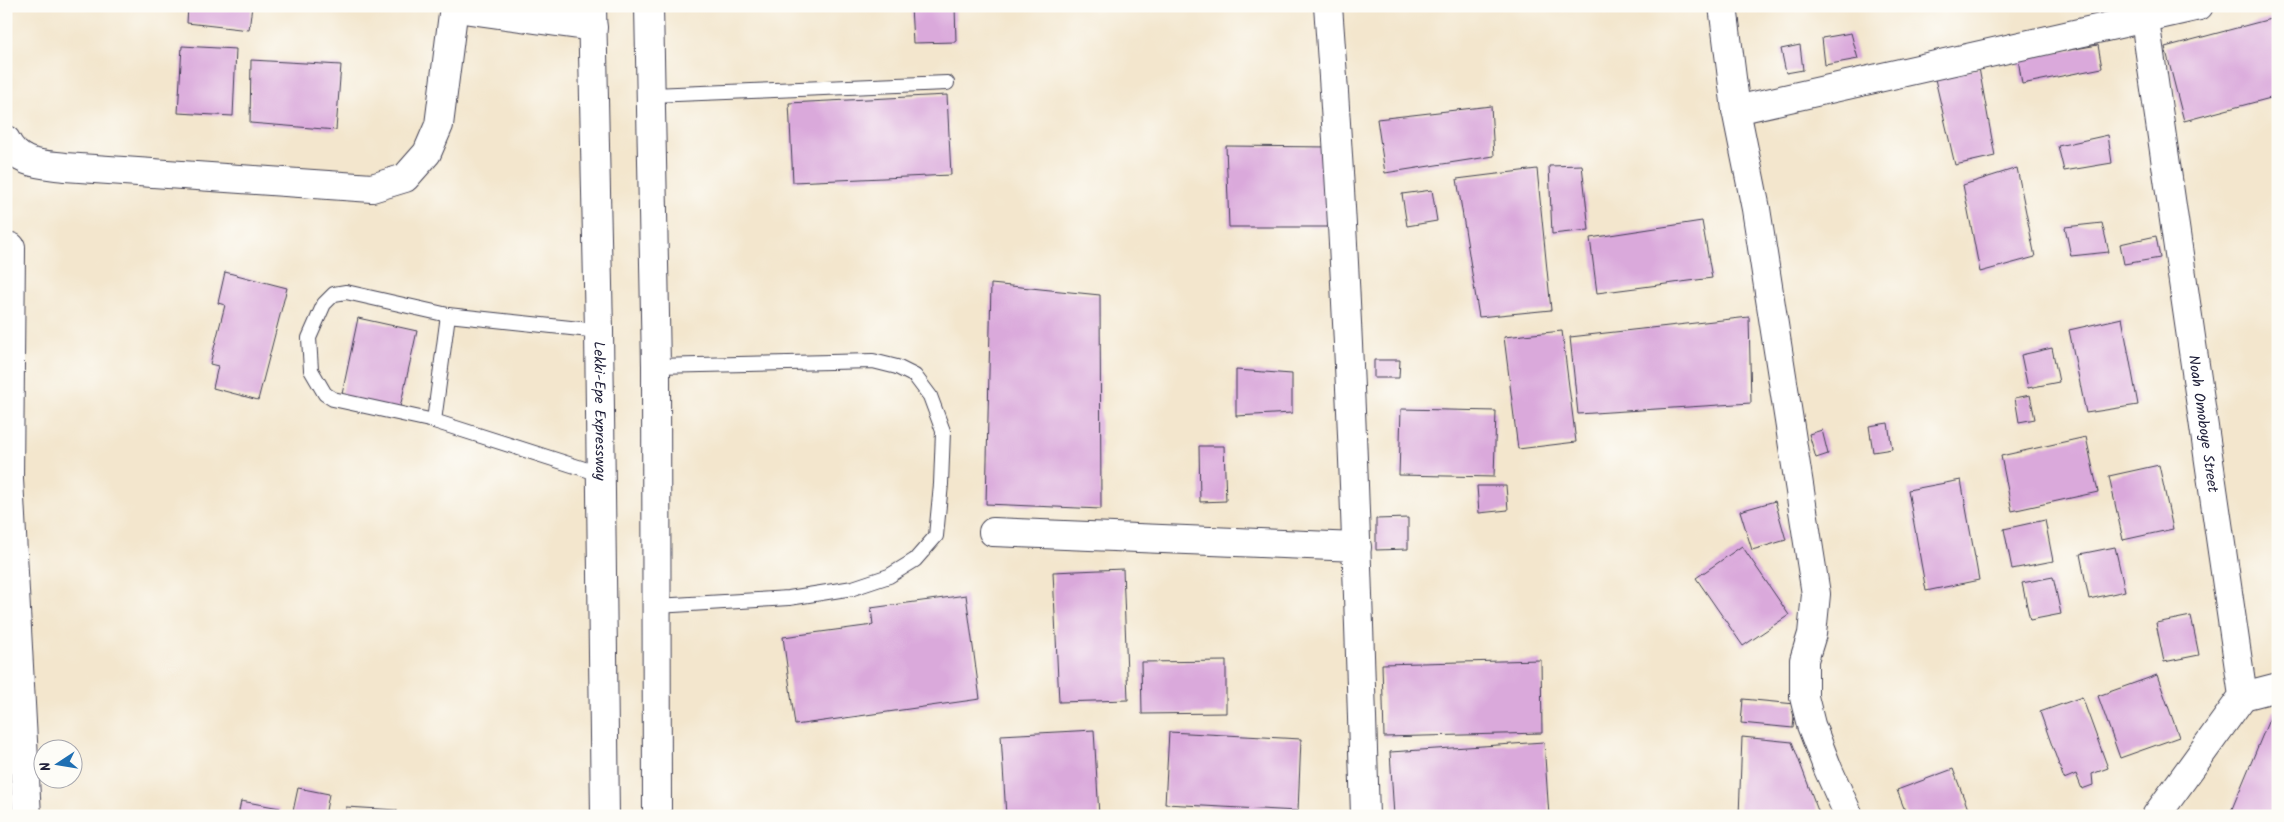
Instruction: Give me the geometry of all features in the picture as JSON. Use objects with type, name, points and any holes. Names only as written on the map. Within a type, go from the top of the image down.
[{"type":"main road","points":[[6,140],[12,152],[32,163],[372,188],[405,178],[427,154],[439,125],[454,6]]},
{"type":"main road","points":[[467,6],[470,10],[593,17]]},
{"type":"main road","points":[[650,6],[656,366],[657,816]]},
{"type":"main road","points":[[1328,6],[1341,207],[1357,547],[1365,816]]},
{"type":"main road","points":[[1723,6],[1736,110],[1756,209],[1816,594],[1812,634],[1804,660],[1804,697],[1818,743],[1849,816]]},
{"type":"main road","points":[[1736,110],[2144,12],[2199,6]]},
{"type":"main road","name":"Noah Omoboye Street","points":[[2144,12],[2243,696]]},
{"type":"main road","name":"Lekki-Epe Expressway","points":[[593,17],[605,816]]},
{"type":"main road","points":[[10,246],[8,479],[27,816]]},
{"type":"main road","points":[[993,532],[1357,547]]},
{"type":"main road","points":[[2156,816],[2243,696],[2278,687]]},
{"type":"lane","points":[[652,95],[947,83]]},
{"type":"lane","points":[[599,332],[448,315],[346,292],[334,294],[324,304],[309,338],[311,370],[325,394],[333,399],[434,421],[600,474]]},
{"type":"lane","points":[[434,421],[448,315]]},
{"type":"lane","points":[[656,366],[873,361],[898,367],[915,376],[930,396],[942,431],[942,484],[936,536],[915,560],[889,576],[853,588],[789,598],[657,606]]},
{"type":"building","points":[[188,6],[252,6],[249,30],[187,23]]},
{"type":"building","points":[[911,6],[955,6],[956,42],[913,43]]},
{"type":"building","points":[[2278,17],[2278,96],[2184,121],[2165,47]]},
{"type":"building","points":[[1851,33],[1858,59],[1825,65],[1822,38]]},
{"type":"building","points":[[1800,45],[1803,70],[1786,73],[1781,49]]},
{"type":"building","points":[[2098,45],[2102,68],[2022,84],[2018,59]]},
{"type":"building","points":[[182,46],[236,49],[233,116],[178,113]]},
{"type":"building","points":[[251,60],[341,65],[336,130],[250,123]]},
{"type":"building","points":[[1979,68],[1995,156],[1955,165],[1935,79]]},
{"type":"building","points":[[947,95],[951,175],[793,182],[789,103]]},
{"type":"building","points":[[1491,106],[1494,156],[1385,173],[1377,119]]},
{"type":"building","points":[[2108,135],[2112,163],[2064,171],[2058,146]]},
{"type":"building","points":[[1226,146],[1332,147],[1335,227],[1229,227]]},
{"type":"building","points":[[1582,165],[1589,230],[1552,234],[1549,166]]},
{"type":"building","points":[[2017,168],[2035,257],[1980,272],[1963,185]]},
{"type":"building","points":[[1537,169],[1551,310],[1479,317],[1457,179]]},
{"type":"building","points":[[1432,190],[1437,221],[1407,226],[1402,194]]},
{"type":"building","points":[[1702,221],[1712,278],[1597,293],[1590,238]]},
{"type":"building","points":[[2102,223],[2109,252],[2071,256],[2065,227]]},
{"type":"building","points":[[2156,236],[2160,258],[2124,264],[2120,244]]},
{"type":"building","points":[[225,272],[287,288],[258,400],[213,388],[218,366],[210,364],[225,305],[218,303]]},
{"type":"building","points":[[991,284],[1100,295],[1101,509],[986,504]]},
{"type":"building","points":[[1749,317],[1751,403],[1578,414],[1570,337]]},
{"type":"building","points":[[358,318],[417,331],[399,412],[341,399]]},
{"type":"building","points":[[2122,318],[2138,405],[2086,413],[2069,330]]},
{"type":"building","points":[[1562,331],[1576,442],[1518,449],[1504,337]]},
{"type":"building","points":[[2052,348],[2059,382],[2028,388],[2021,355]]},
{"type":"building","points":[[1374,360],[1400,360],[1399,378],[1374,378]]},
{"type":"building","points":[[1236,370],[1292,374],[1292,413],[1236,416]]},
{"type":"building","points":[[2030,395],[2035,419],[2019,422],[2015,398]]},
{"type":"building","points":[[1401,409],[1496,411],[1494,477],[1399,475]]},
{"type":"building","points":[[1888,423],[1892,449],[1873,452],[1869,426]]},
{"type":"building","points":[[1822,430],[1828,454],[1816,458],[1809,434]]},
{"type":"building","points":[[2086,437],[2098,492],[2012,511],[2001,456]]},
{"type":"building","points":[[1199,446],[1224,446],[1226,501],[1200,502]]},
{"type":"building","points":[[2159,465],[2173,529],[2123,540],[2109,476]]},
{"type":"building","points":[[1961,480],[1979,580],[1926,591],[1908,490]]},
{"type":"building","points":[[1477,486],[1506,486],[1508,510],[1479,513]]},
{"type":"building","points":[[1775,501],[1786,540],[1752,550],[1740,511]]},
{"type":"building","points":[[1408,518],[1408,549],[1376,550],[1376,519]]},
{"type":"building","points":[[2045,520],[2053,561],[2012,569],[2004,529]]},
{"type":"building","points":[[1742,546],[1789,615],[1743,646],[1696,578]]},
{"type":"building","points":[[2115,547],[2125,591],[2089,599],[2080,554]]},
{"type":"building","points":[[1123,569],[1128,700],[1059,702],[1053,572]]},
{"type":"building","points":[[2053,577],[2061,614],[2030,620],[2022,583]]},
{"type":"building","points":[[966,595],[980,699],[795,725],[783,637],[873,625],[871,608]]},
{"type":"building","points":[[2191,616],[2199,655],[2164,662],[2156,623]]},
{"type":"building","points":[[1541,660],[1542,733],[1384,737],[1382,664]]},
{"type":"building","points":[[1226,661],[1226,713],[1142,714],[1141,662]]},
{"type":"building","points":[[2157,675],[2179,737],[2120,758],[2098,696]]},
{"type":"building","points":[[2082,697],[2108,768],[2092,774],[2093,785],[2082,789],[2076,774],[2064,779],[2040,712]]},
{"type":"building","points":[[1743,699],[1795,704],[1793,728],[1741,723]]},
{"type":"building","points":[[2273,710],[2278,710],[2278,816],[2229,816]]},
{"type":"building","points":[[1094,730],[1099,816],[1006,816],[1001,735]]},
{"type":"building","points":[[1169,732],[1301,739],[1298,811],[1165,804]]},
{"type":"building","points":[[1742,737],[1792,742],[1820,816],[1739,816]]},
{"type":"building","points":[[1544,742],[1549,816],[1394,816],[1390,752]]},
{"type":"building","points":[[1953,769],[1968,809],[1948,816],[1907,816],[1897,790]]},
{"type":"building","points":[[298,788],[329,794],[325,816],[292,816]]},
{"type":"building","points":[[241,801],[280,808],[279,816],[238,816]]},
{"type":"building","points":[[346,807],[397,810],[396,816],[345,816]]},
{"type":"building","points":[[954,812],[954,816],[936,816],[936,815]]}]
